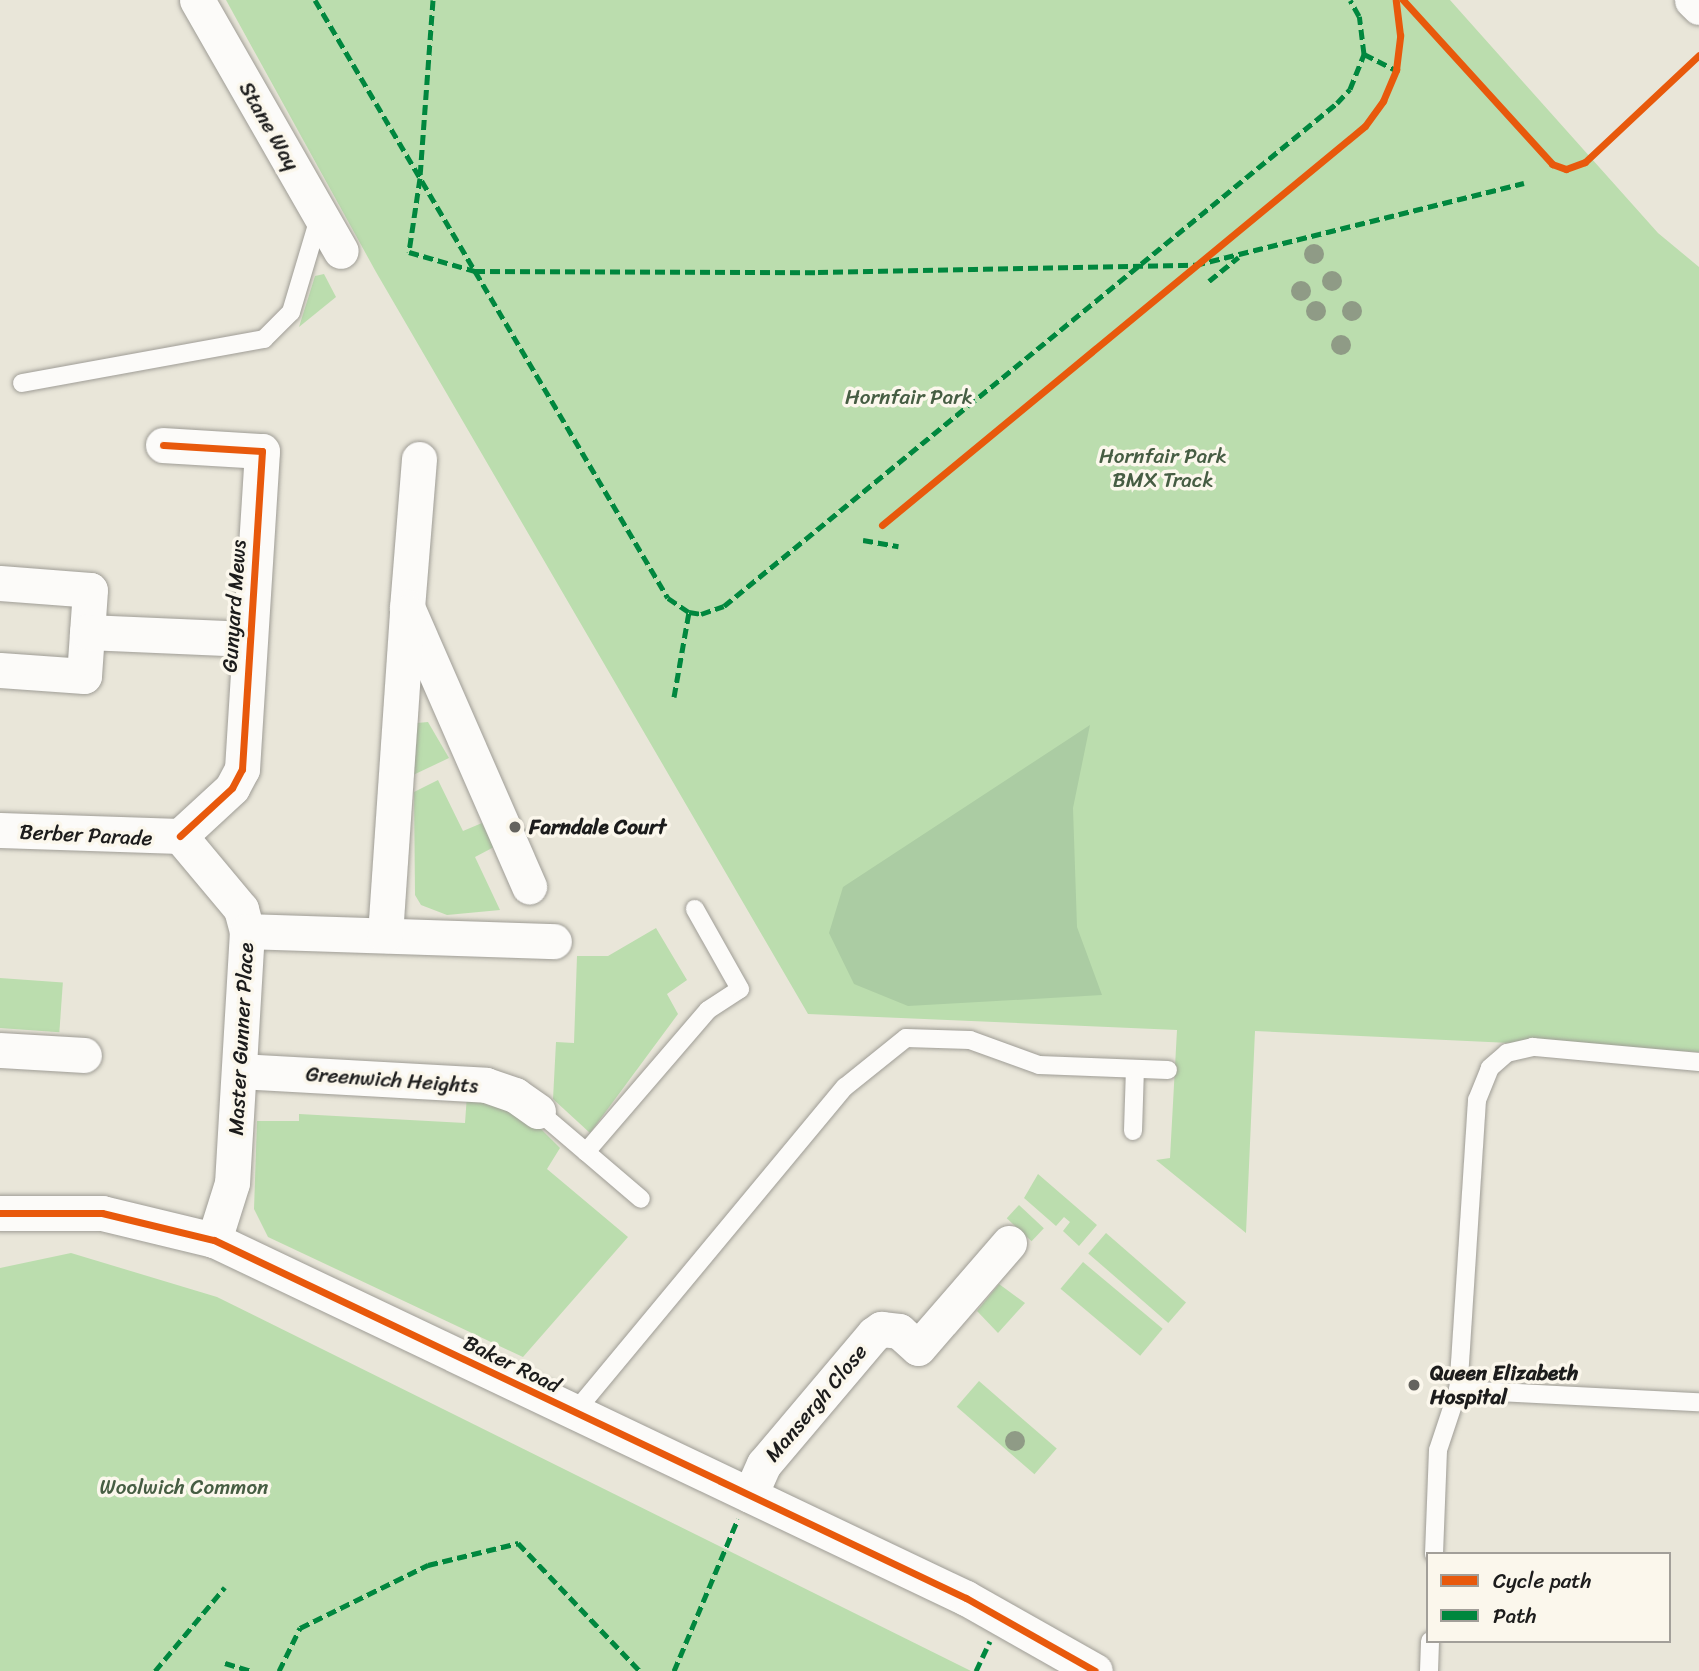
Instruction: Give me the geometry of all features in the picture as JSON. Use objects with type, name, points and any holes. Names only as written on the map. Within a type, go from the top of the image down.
[{"type":"street","name":"Stane Way","points":[[197,0],[341,251]]},
{"type":"street","points":[[1692,0],[1699,8]]},
{"type":"street","name":"Gunyard Mews","points":[[163,445],[262,451],[248,639],[242,769],[232,788],[180,836]]},
{"type":"street","points":[[385,935],[419,459]]},
{"type":"street","points":[[0,583],[90,590],[84,676],[0,670]]},
{"type":"street","points":[[407,607],[529,886]]},
{"type":"street","points":[[87,632],[248,639]]},
{"type":"street","name":"Berber Parade","points":[[0,830],[180,836],[241,909],[247,931]]},
{"type":"street","name":"Master Gunner Place","points":[[214,1240],[232,1183],[247,931],[554,941]]},
{"type":"street","points":[[0,1050],[84,1055]]},
{"type":"street","name":"Greenwich Heights","points":[[239,1071],[486,1085],[515,1095],[538,1111]]},
{"type":"street","name":"Baker Road","points":[[0,1213],[102,1213],[214,1240],[992,1612],[1095,1671]]},
{"type":"street","name":"Mansergh Close","points":[[750,1495],[764,1464],[874,1334],[881,1329],[899,1331],[918,1348],[1009,1242]]},
{"type":"lane","points":[[22,383],[264,339],[291,312],[320,215]]},
{"type":"lane","points":[[586,1152],[708,1010],[740,989],[695,909]]},
{"type":"lane","points":[[574,1413],[845,1087],[906,1038],[970,1040],[1039,1065],[1168,1070]]},
{"type":"lane","points":[[1434,1552],[1438,1450],[1458,1390],[1477,1100],[1490,1068],[1507,1053],[1533,1046],[1699,1062]]},
{"type":"lane","points":[[1133,1131],[1135,1069]]},
{"type":"lane","points":[[538,1111],[641,1199]]},
{"type":"lane","points":[[1458,1390],[1699,1402]]},
{"type":"lane","points":[[1429,1671],[1430,1643]]},
{"type":"green space","name":"Hornfair Park","points":[[226,0],[1450,0],[1658,233],[1699,267],[1699,1052],[1255,1031],[1246,1233],[1156,1160],[1170,1158],[1177,1030],[808,1014],[376,272]]},
{"type":"green space","points":[[324,274],[336,297],[299,327],[315,276]]},
{"type":"green space","points":[[428,722],[449,758],[411,776],[417,723]]},
{"type":"green space","points":[[1090,725],[1073,808],[1077,927],[1102,995],[908,1006],[854,984],[829,933],[843,887]]},
{"type":"green space","points":[[438,780],[463,831],[482,823],[494,847],[475,857],[500,910],[447,915],[421,905],[415,895],[414,792]]},
{"type":"green space","points":[[656,928],[687,980],[667,994],[678,1014],[590,1133],[553,1099],[556,1042],[574,1043],[577,956],[608,956]]},
{"type":"green space","points":[[0,978],[63,982],[59,1032],[0,1028]]},
{"type":"green space","points":[[467,1095],[531,1119],[560,1148],[547,1169],[628,1237],[523,1357],[268,1237],[254,1209],[257,1121],[299,1121],[299,1114],[465,1123]]},
{"type":"green space","points":[[1038,1174],[1097,1225],[1079,1246],[1063,1231],[1070,1222],[1064,1217],[1056,1226],[1024,1198]]},
{"type":"green space","points":[[1019,1205],[1044,1228],[1032,1241],[1007,1218]]},
{"type":"green space","points":[[1106,1233],[1186,1303],[1168,1323],[1088,1253]]},
{"type":"green space","name":"Woolwich Common","points":[[71,1253],[217,1297],[971,1671],[0,1671],[0,1268]]},
{"type":"green space","points":[[1083,1262],[1163,1329],[1140,1356],[1061,1289]]},
{"type":"green space","points":[[999,1284],[1025,1303],[998,1333],[977,1311]]},
{"type":"green space","points":[[979,1381],[1057,1449],[1034,1474],[957,1407]]},
{"type":"marked path","points":[[315,0],[668,598],[689,612],[701,614],[724,606],[1337,103],[1350,89],[1364,54],[1359,16],[1350,0]]},
{"type":"marked path","points":[[433,0],[420,178],[409,252],[475,271],[818,272],[1195,265],[1524,183]]},
{"type":"marked path","points":[[1364,54],[1396,70]]},
{"type":"marked path","points":[[1209,281],[1239,257]]},
{"type":"marked path","points":[[863,540],[898,546]]},
{"type":"marked path","points":[[674,697],[689,612]]},
{"type":"marked path","points":[[674,1671],[738,1519]]},
{"type":"marked path","points":[[279,1671],[300,1628],[428,1565],[518,1543],[640,1671]]},
{"type":"marked path","points":[[155,1671],[225,1587]]},
{"type":"marked path","points":[[976,1671],[990,1641]]},
{"type":"marked path","points":[[225,1663],[252,1671]]},
{"type":"cycle path","points":[[882,525],[1365,126],[1383,101],[1396,70],[1400,35],[1396,0]]},
{"type":"cycle path","points":[[1403,0],[1552,164],[1566,169],[1585,162],[1699,55]]},
{"type":"cycle path","points":[[163,445],[262,451],[242,769],[232,788],[180,836]]},
{"type":"cycle path","points":[[0,1213],[102,1213],[214,1240],[966,1598],[1095,1671]]},
{"type":"place","name":"Farndale Court","points":[[515,827]]},
{"type":"place","name":"Queen Elizabeth Hospital","points":[[1414,1385]]},
{"type":"park label","name":"Hornfair Park BMX Track","points":[[1163,468]]}]
